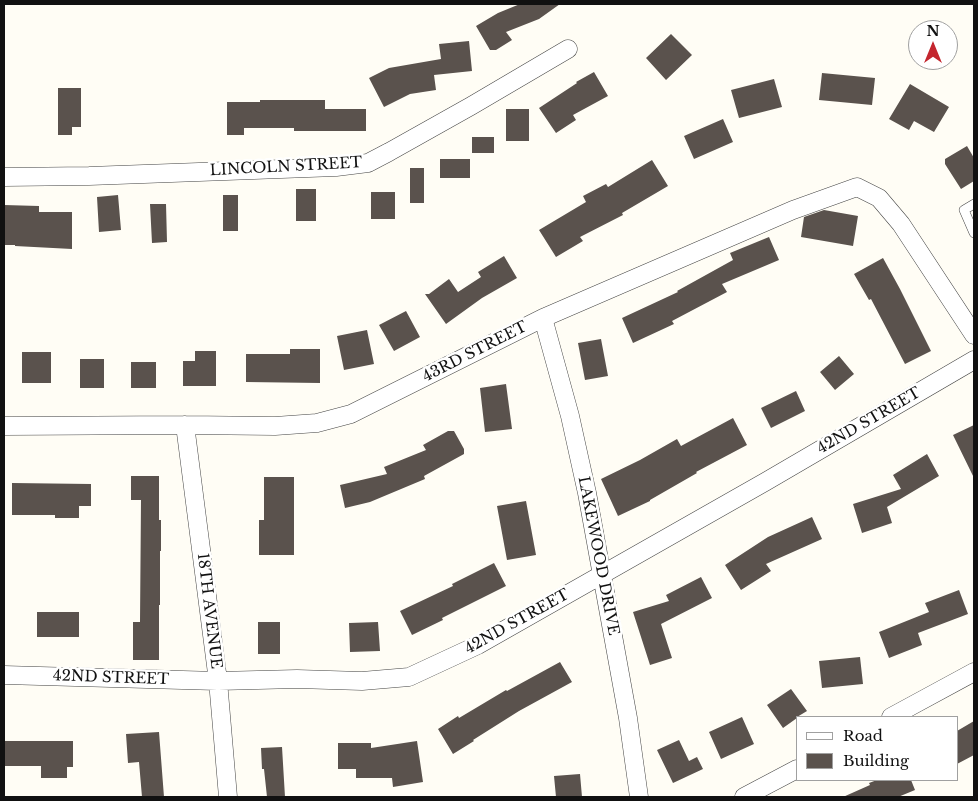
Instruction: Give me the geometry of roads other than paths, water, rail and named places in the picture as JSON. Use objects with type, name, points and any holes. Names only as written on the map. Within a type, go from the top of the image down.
[{"type":"street","name":"LINCOLN STREET","points":[[4,177],[90,176],[336,167],[368,163],[568,49]]},
{"type":"street","name":"43RD STREET","points":[[4,426],[185,424],[275,426],[317,422],[351,414],[542,318],[793,210],[857,187],[879,198],[907,233],[974,335]]},
{"type":"street","name":"LAKEWOOD DRIVE","points":[[542,318],[574,436],[587,493],[628,718],[639,797]]},
{"type":"street","name":"42ND STREET","points":[[4,675],[218,682],[362,681],[408,678],[478,645],[765,482],[974,360]]},
{"type":"street","name":"18TH AVENUE","points":[[185,424],[218,682],[228,797]]},
{"type":"street","points":[[893,716],[974,672]]},
{"type":"street","points":[[744,797],[796,770]]},
{"type":"lane","points":[[974,204],[964,210],[974,232]]}]
